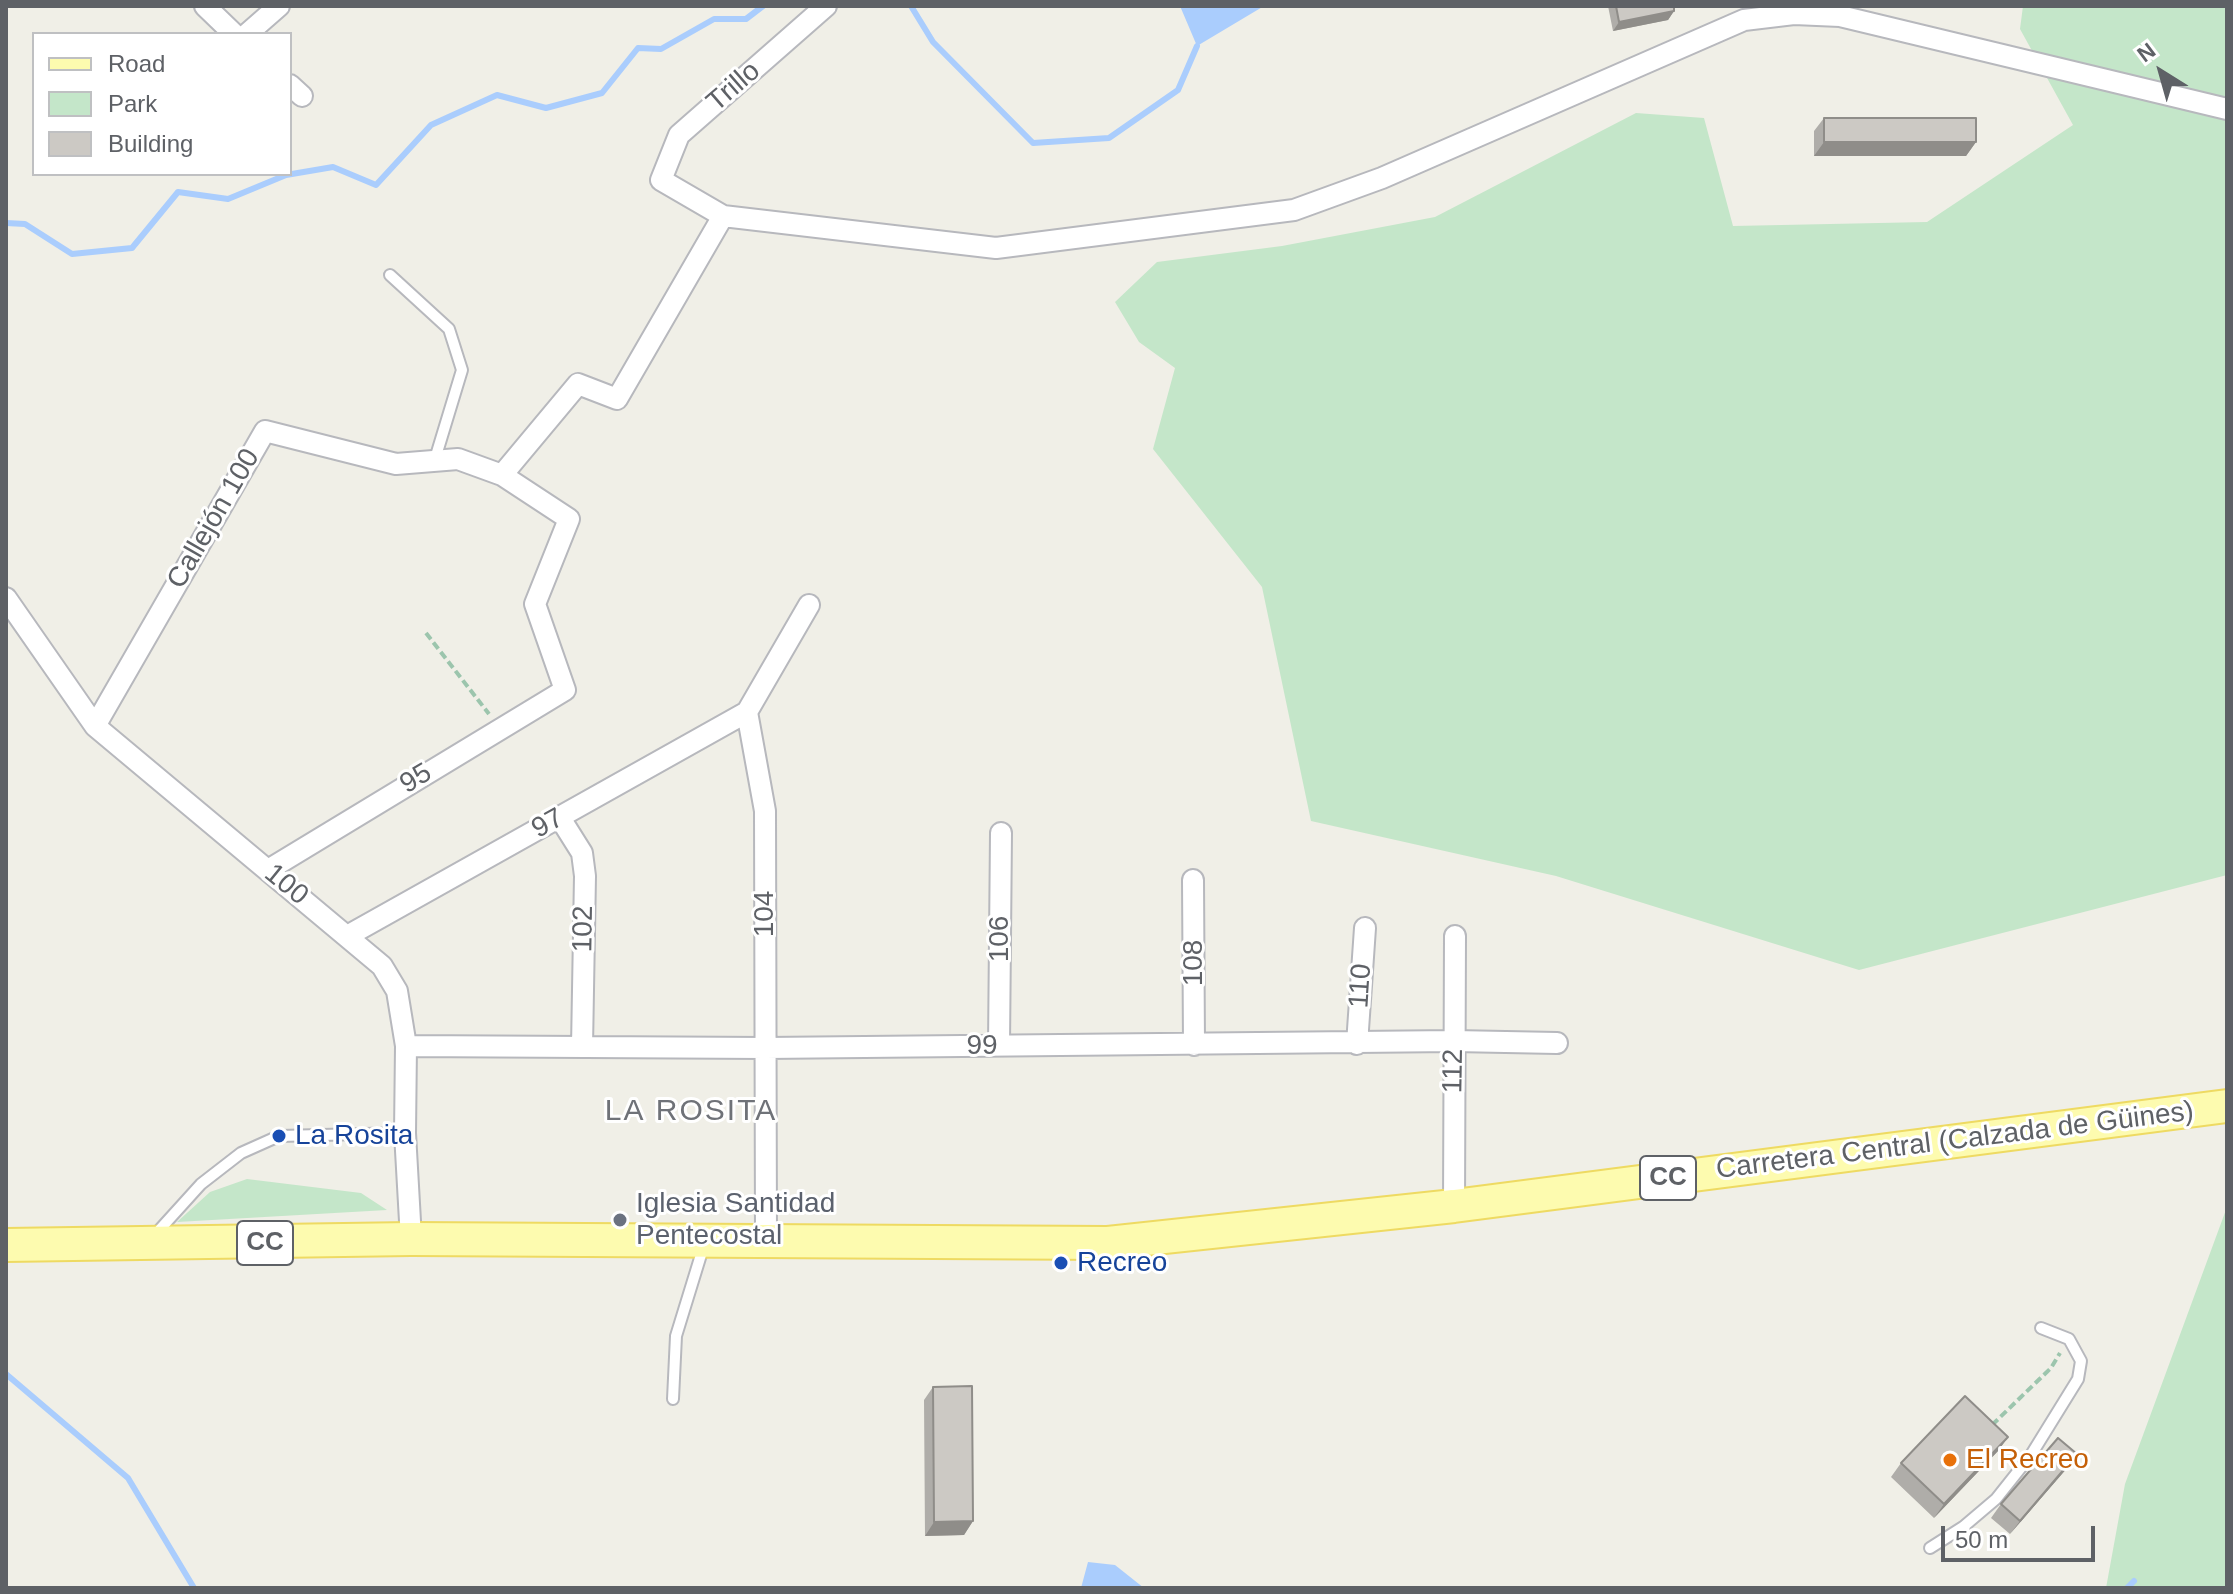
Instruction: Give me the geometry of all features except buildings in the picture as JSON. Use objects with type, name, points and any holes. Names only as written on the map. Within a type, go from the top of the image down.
[{"type":"main road","name":"Carretera Central (Calzada de Güines)","points":[[6,1245],[411,1239],[1108,1243],[1454,1206],[2227,1106]]},
{"type":"street","points":[[205,6],[232,32]]},
{"type":"street","points":[[249,32],[279,6]]},
{"type":"street","name":"Trillo","points":[[723,216],[661,180],[679,135],[826,6]]},
{"type":"street","points":[[502,475],[578,384],[617,399],[723,216],[996,248],[1294,210],[1382,178],[1744,20],[1794,14],[1840,16],[2227,109]]},
{"type":"street","name":"Callejón 100","points":[[95,726],[265,431],[396,464],[458,459],[502,475],[569,519],[535,604],[565,690]]},
{"type":"street","name":"100","points":[[6,598],[95,726],[349,935],[382,966],[397,991],[406,1046],[405,1133],[411,1239]]},
{"type":"street","points":[[747,712],[809,605]]},
{"type":"street","name":"95","points":[[268,870],[565,690]]},
{"type":"street","name":"97","points":[[349,935],[747,712]]},
{"type":"street","name":"104","points":[[747,712],[765,811],[766,1242]]},
{"type":"street","name":"102","points":[[560,818],[582,853],[585,876],[582,1047]]},
{"type":"street","name":"106","points":[[999,1045],[1001,833]]},
{"type":"street","name":"108","points":[[1193,880],[1194,1045]]},
{"type":"street","name":"110","points":[[1357,1044],[1365,928]]},
{"type":"street","name":"112","points":[[1454,1206],[1455,936]]},
{"type":"street","name":"99","points":[[406,1046],[766,1048],[1454,1041],[1557,1043]]},
{"type":"lane","points":[[390,275],[449,329],[462,370],[435,459]]},
{"type":"lane","points":[[146,1244],[201,1184],[241,1153],[279,1136],[405,1133]]},
{"type":"lane","points":[[673,1399],[676,1336],[705,1243]]},
{"type":"lane","points":[[1930,1548],[1963,1527],[1996,1499],[2031,1455],[2078,1379],[2081,1361],[2069,1339],[2041,1328]]},
{"type":"path","points":[[426,633],[500,729]]},
{"type":"path","points":[[1982,1436],[2051,1368],[2069,1339]]},
{"type":"green space","points":[[2023,6],[2227,6],[2227,875],[1859,970],[1556,876],[1311,821],[1262,587],[1153,449],[1175,368],[1139,342],[1115,302],[1157,262],[1282,246],[1435,217],[1636,113],[1704,118],[1733,226],[1927,222],[2073,125],[2020,29]]},
{"type":"green space","points":[[247,1179],[361,1193],[387,1210],[177,1222],[210,1192]]},
{"type":"green space","points":[[2227,1207],[2227,1588],[2106,1588],[2125,1484]]},
{"type":"water","points":[[1180,6],[1264,6],[1197,46]]},
{"type":"water","points":[[1088,1562],[1115,1565],[1144,1588],[1081,1588]]},
{"type":"waterway","points":[[292,174],[333,167],[376,185],[431,125],[497,95],[546,108],[602,93],[638,48],[661,49],[714,19],[746,19],[763,6]]},
{"type":"waterway","points":[[911,6],[933,42],[1033,143],[1109,138],[1178,90],[1197,46]]},
{"type":"waterway","points":[[6,223],[25,224],[72,254],[132,248],[178,192],[228,199],[284,176]]},
{"type":"waterway","points":[[6,1374],[128,1478],[194,1588]]},
{"type":"waterway","points":[[2127,1588],[2134,1581]]},
{"type":"place","name":"La Rosita","points":[[279,1136]]},
{"type":"place","name":"Iglesia Santidad Pentecostal","points":[[620,1220]]},
{"type":"place","name":"Recreo","points":[[1061,1263]]},
{"type":"place","name":"El Recreo","points":[[1950,1460]]},
{"type":"district","name":"LA ROSITA","points":[[691,1112]]}]
